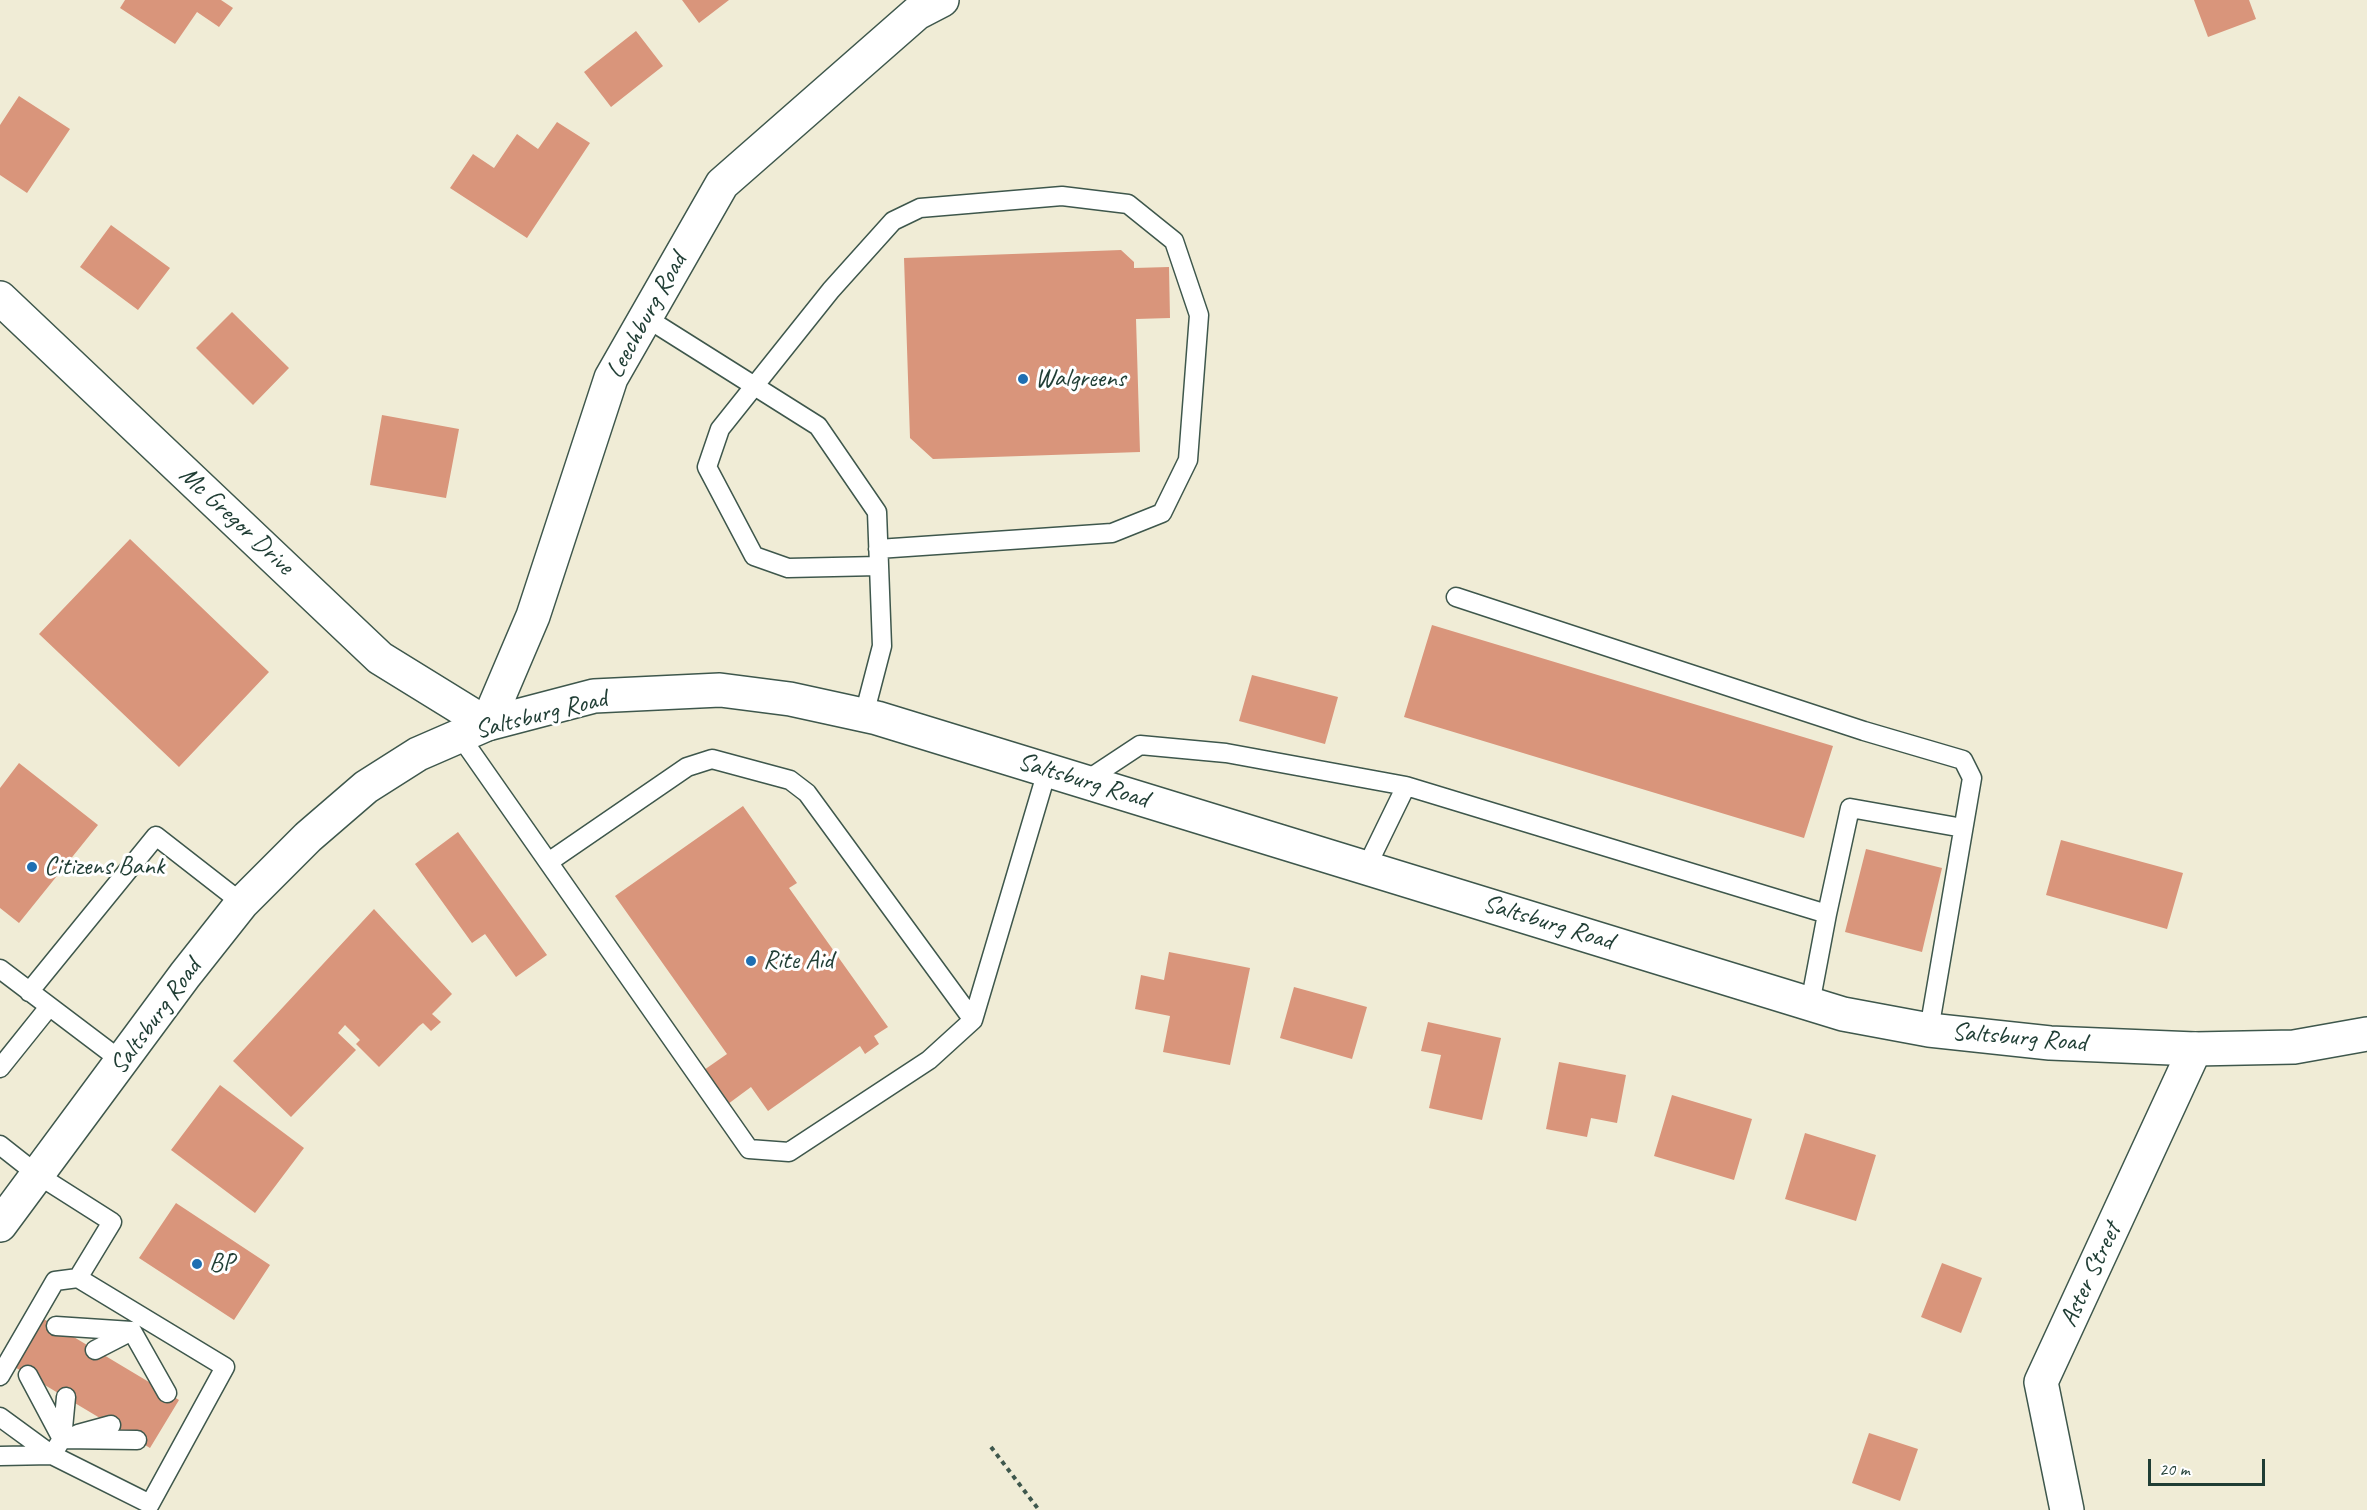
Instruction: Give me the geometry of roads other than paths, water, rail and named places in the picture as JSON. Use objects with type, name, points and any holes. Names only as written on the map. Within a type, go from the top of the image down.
[{"type":"main road","name":"Leechburg Road","points":[[474,730],[533,616],[610,378],[722,184],[917,13],[942,0]]},
{"type":"main road","name":"Mc Gregor Drive","points":[[0,298],[380,658],[474,730]]},
{"type":"main road","name":"Saltsburg Road","points":[[0,1225],[123,1062],[185,975],[243,903],[308,837],[366,787],[418,754],[474,730],[594,696],[720,690],[790,699],[864,716],[1367,866],[1843,1014],[1929,1030],[2050,1043],[2195,1049],[2294,1047],[2367,1034]]},
{"type":"main road","name":"Aster Street","points":[[2067,1510],[2041,1383],[2195,1049]]},
{"type":"lane","points":[[1062,196],[1128,204],[1174,241],[1199,315],[1188,460],[1162,513],[1112,533],[788,568],[754,556],[707,467],[720,429],[755,387],[831,290],[893,221],[920,208],[1062,196]]},
{"type":"lane","points":[[645,317],[818,426],[877,512],[882,646],[864,716]]},
{"type":"lane","points":[[1456,597],[1852,728],[1963,760],[1972,778],[1929,1030]]},
{"type":"lane","points":[[474,730],[550,861],[749,1149],[789,1152],[929,1060],[973,1020],[1047,771]]},
{"type":"lane","points":[[1084,782],[1140,745],[1226,753],[1406,786],[1827,914]]},
{"type":"lane","points":[[550,861],[687,767],[712,759],[790,780],[807,793],[973,1020]]},
{"type":"lane","points":[[1367,866],[1406,786]]},
{"type":"lane","points":[[1810,1004],[1850,808],[1963,828]]},
{"type":"lane","points":[[29,992],[156,836],[243,903]]},
{"type":"lane","points":[[0,969],[123,1062]]},
{"type":"lane","points":[[0,1068],[49,1007]]},
{"type":"lane","points":[[0,1144],[38,1175],[112,1222],[78,1278]]},
{"type":"lane","points":[[0,1376],[55,1281],[78,1278],[137,1324],[225,1367],[150,1504],[52,1455],[0,1417]]},
{"type":"lane","points":[[56,1326],[137,1324]]},
{"type":"lane","points":[[95,1350],[137,1324]]},
{"type":"lane","points":[[137,1324],[144,1379]]},
{"type":"lane","points":[[137,1324],[167,1393]]},
{"type":"lane","points":[[28,1375],[62,1439]]},
{"type":"lane","points":[[52,1455],[62,1439],[66,1397]]},
{"type":"lane","points":[[62,1439],[111,1425]]},
{"type":"lane","points":[[62,1439],[137,1440]]},
{"type":"lane","points":[[0,1456],[52,1455]]},
{"type":"place","name":"Walgreens","points":[[1023,379]]},
{"type":"place","name":"Citizens Bank","points":[[32,867]]},
{"type":"place","name":"Rite Aid","points":[[751,961]]},
{"type":"place","name":"BP","points":[[197,1264]]}]
